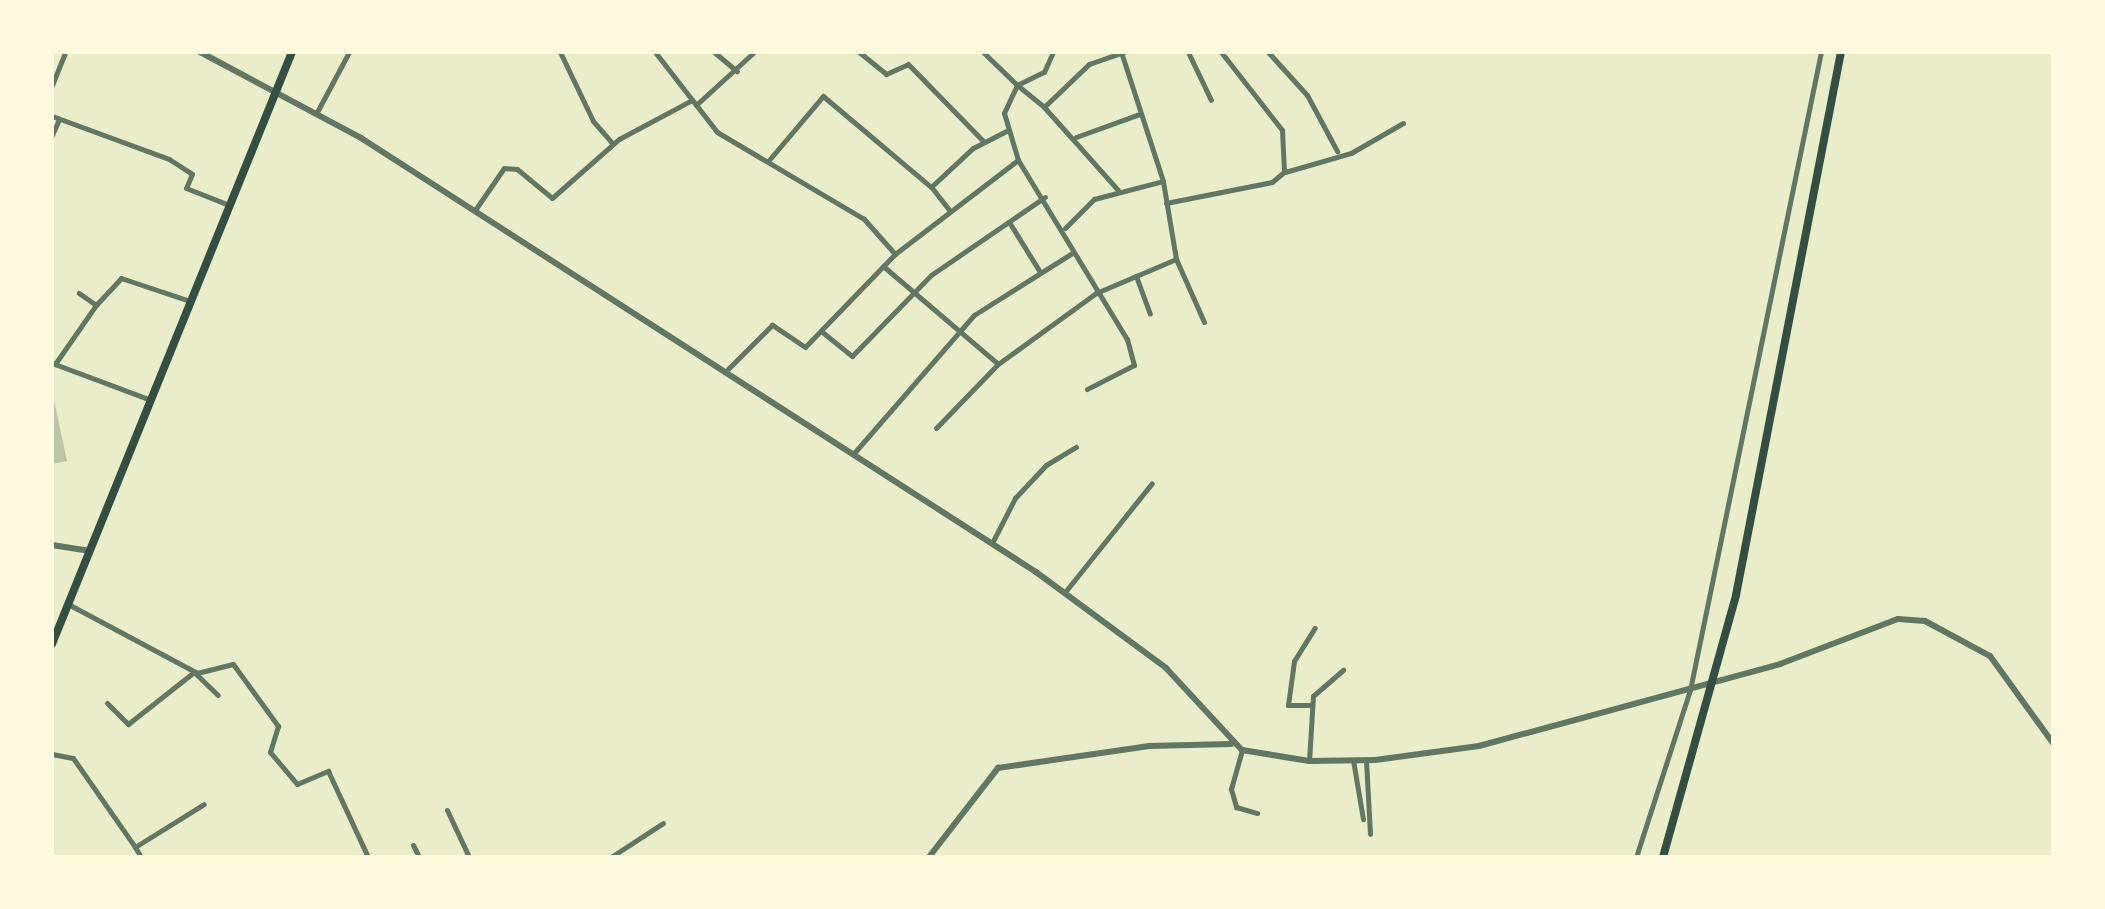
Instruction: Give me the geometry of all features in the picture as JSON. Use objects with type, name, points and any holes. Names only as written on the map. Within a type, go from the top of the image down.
[{"type":"main road","points":[[52,644],[292,52]]},
{"type":"main road","points":[[1663,857],[1716,682],[1841,52]]},
{"type":"street","points":[[52,85],[65,52]]},
{"type":"street","points":[[200,52],[317,112],[728,369],[992,543],[1065,592],[1166,668],[1232,744],[1242,750],[1309,761],[1366,760],[1479,746],[1690,690],[1898,619],[1925,621],[2001,665],[2053,743]]},
{"type":"street","points":[[317,112],[349,52]]},
{"type":"street","points":[[560,52],[590,102],[593,121],[613,144]]},
{"type":"street","points":[[655,52],[717,132],[864,219],[895,254]]},
{"type":"street","points":[[714,52],[737,71]]},
{"type":"street","points":[[475,210],[504,168],[517,169],[551,198],[613,144],[694,102],[737,71],[754,52]]},
{"type":"street","points":[[859,52],[886,74],[908,64],[984,142]]},
{"type":"street","points":[[983,52],[1076,137],[1118,190]]},
{"type":"street","points":[[1053,52],[1044,72],[1017,85],[1005,104],[1007,131],[1018,160],[1065,228],[1072,253],[1096,293],[1113,310],[1134,365],[1087,389]]},
{"type":"street","points":[[1044,107],[1089,64],[1122,52],[1163,181],[1176,259],[1204,322]]},
{"type":"street","points":[[1188,52],[1211,100]]},
{"type":"street","points":[[1221,52],[1282,130],[1284,172]]},
{"type":"street","points":[[1268,52],[1307,95],[1337,151]]},
{"type":"street","points":[[1636,857],[1690,690],[1821,52]]},
{"type":"street","points":[[769,160],[823,96],[931,187],[950,211]]},
{"type":"street","points":[[1076,137],[1140,114]]},
{"type":"street","points":[[52,116],[169,159],[192,174],[186,188],[229,205]]},
{"type":"street","points":[[52,135],[59,119]]},
{"type":"street","points":[[1166,203],[1272,182],[1284,172],[1337,151],[1351,153],[1403,123]]},
{"type":"street","points":[[931,187],[984,142],[1007,131]]},
{"type":"street","points":[[728,369],[772,325],[802,347],[895,254],[1018,160]]},
{"type":"street","points":[[1065,228],[1094,199],[1118,190],[1163,181]]},
{"type":"street","points":[[821,331],[849,357],[913,294],[1045,197]]},
{"type":"street","points":[[1009,222],[1040,272]]},
{"type":"street","points":[[854,453],[956,334],[1040,272],[1072,253]]},
{"type":"street","points":[[936,428],[998,364],[1096,293],[1176,259]]},
{"type":"street","points":[[883,266],[956,334],[998,364]]},
{"type":"street","points":[[1136,276],[1150,314]]},
{"type":"street","points":[[151,400],[54,364],[96,305],[121,278],[190,301]]},
{"type":"street","points":[[79,293],[96,305]]},
{"type":"street","points":[[992,543],[1015,498],[1046,465],[1076,447]]},
{"type":"street","points":[[1065,592],[1152,483]]},
{"type":"street","points":[[52,545],[89,551]]},
{"type":"street","points":[[68,604],[194,672],[218,695]]},
{"type":"street","points":[[1312,705],[1288,705],[1294,661],[1315,628]]},
{"type":"street","points":[[107,703],[128,724],[194,672],[233,664],[279,730],[270,752],[297,784],[328,771],[368,857]]},
{"type":"street","points":[[1309,761],[1312,705],[1319,684],[1336,681],[1343,670]]},
{"type":"street","points":[[929,857],[998,768],[1149,746],[1232,744]]},
{"type":"street","points":[[1242,750],[1231,789],[1236,807],[1257,813]]},
{"type":"street","points":[[52,754],[73,758],[141,857]]},
{"type":"street","points":[[1353,760],[1363,819]]},
{"type":"street","points":[[1366,760],[1370,834]]},
{"type":"street","points":[[135,847],[204,804]]},
{"type":"street","points":[[447,810],[469,857]]},
{"type":"street","points":[[611,857],[663,823]]},
{"type":"street","points":[[413,845],[419,857]]},
{"type":"building","points":[[52,391],[67,461],[52,464]]}]
